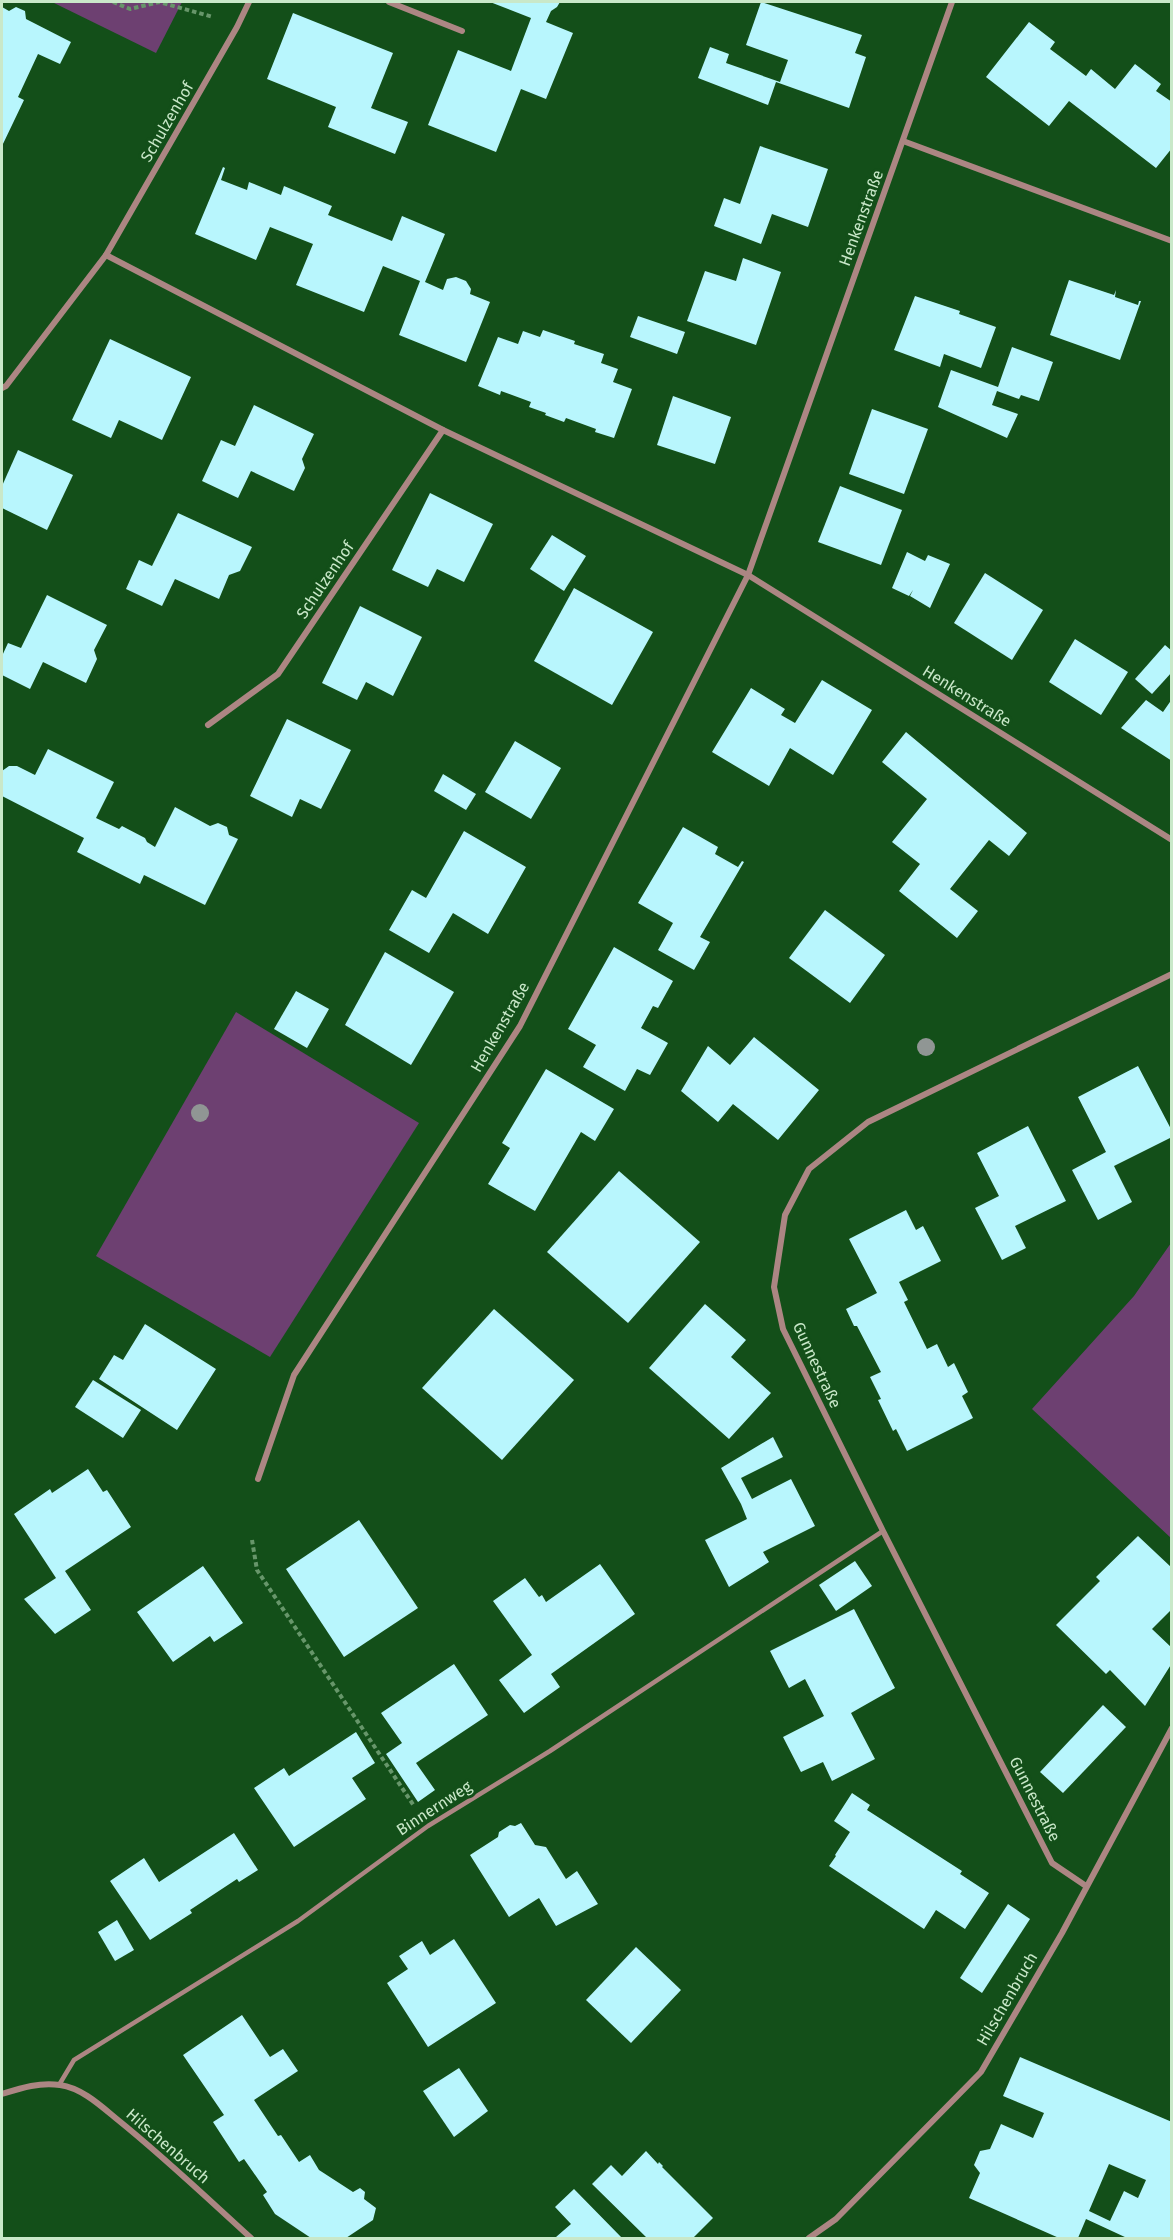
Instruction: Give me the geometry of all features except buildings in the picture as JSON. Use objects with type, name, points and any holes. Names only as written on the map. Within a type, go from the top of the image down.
[{"type":"street","name":"Schulzenhof","points":[[2,388],[6,386],[106,255],[237,27],[249,2]]},
{"type":"street","points":[[389,2],[462,31]]},
{"type":"street","name":"Henkenstraße","points":[[258,1479],[294,1374],[520,1026],[748,575],[952,2]]},
{"type":"street","points":[[903,141],[1172,241]]},
{"type":"street","points":[[106,255],[443,430],[748,575]]},
{"type":"street","name":"Schulzenhof","points":[[208,725],[278,674],[443,430]]},
{"type":"street","name":"Henkenstraße","points":[[748,575],[1172,840]]},
{"type":"street","name":"Gunnestraße","points":[[1086,1886],[1052,1863],[783,1329],[774,1287],[785,1215],[809,1169],[868,1122],[1172,974]]},
{"type":"street","name":"Hilschenbruch","points":[[809,2238],[836,2219],[981,2072],[1062,1933],[1172,1728]]},
{"type":"street","points":[[2,2094],[31,2085],[59,2085]]},
{"type":"street","name":"Hilschenbruch","points":[[59,2085],[84,2095],[144,2140],[251,2238]]},
{"type":"lane","name":"Binnernweg","points":[[59,2085],[74,2060],[298,1921],[428,1826],[550,1751],[883,1530]]},
{"type":"path","points":[[112,2],[130,9],[159,2],[201,13],[237,27]]},
{"type":"path","points":[[252,1540],[257,1570],[428,1826]]},
{"type":"shaded area","points":[[52,2],[182,2],[156,53]]},
{"type":"shaded area","points":[[236,1012],[419,1123],[270,1357],[96,1256]]},
{"type":"shaded area","points":[[1171,1243],[1171,1538],[1032,1409],[1134,1296]]}]
